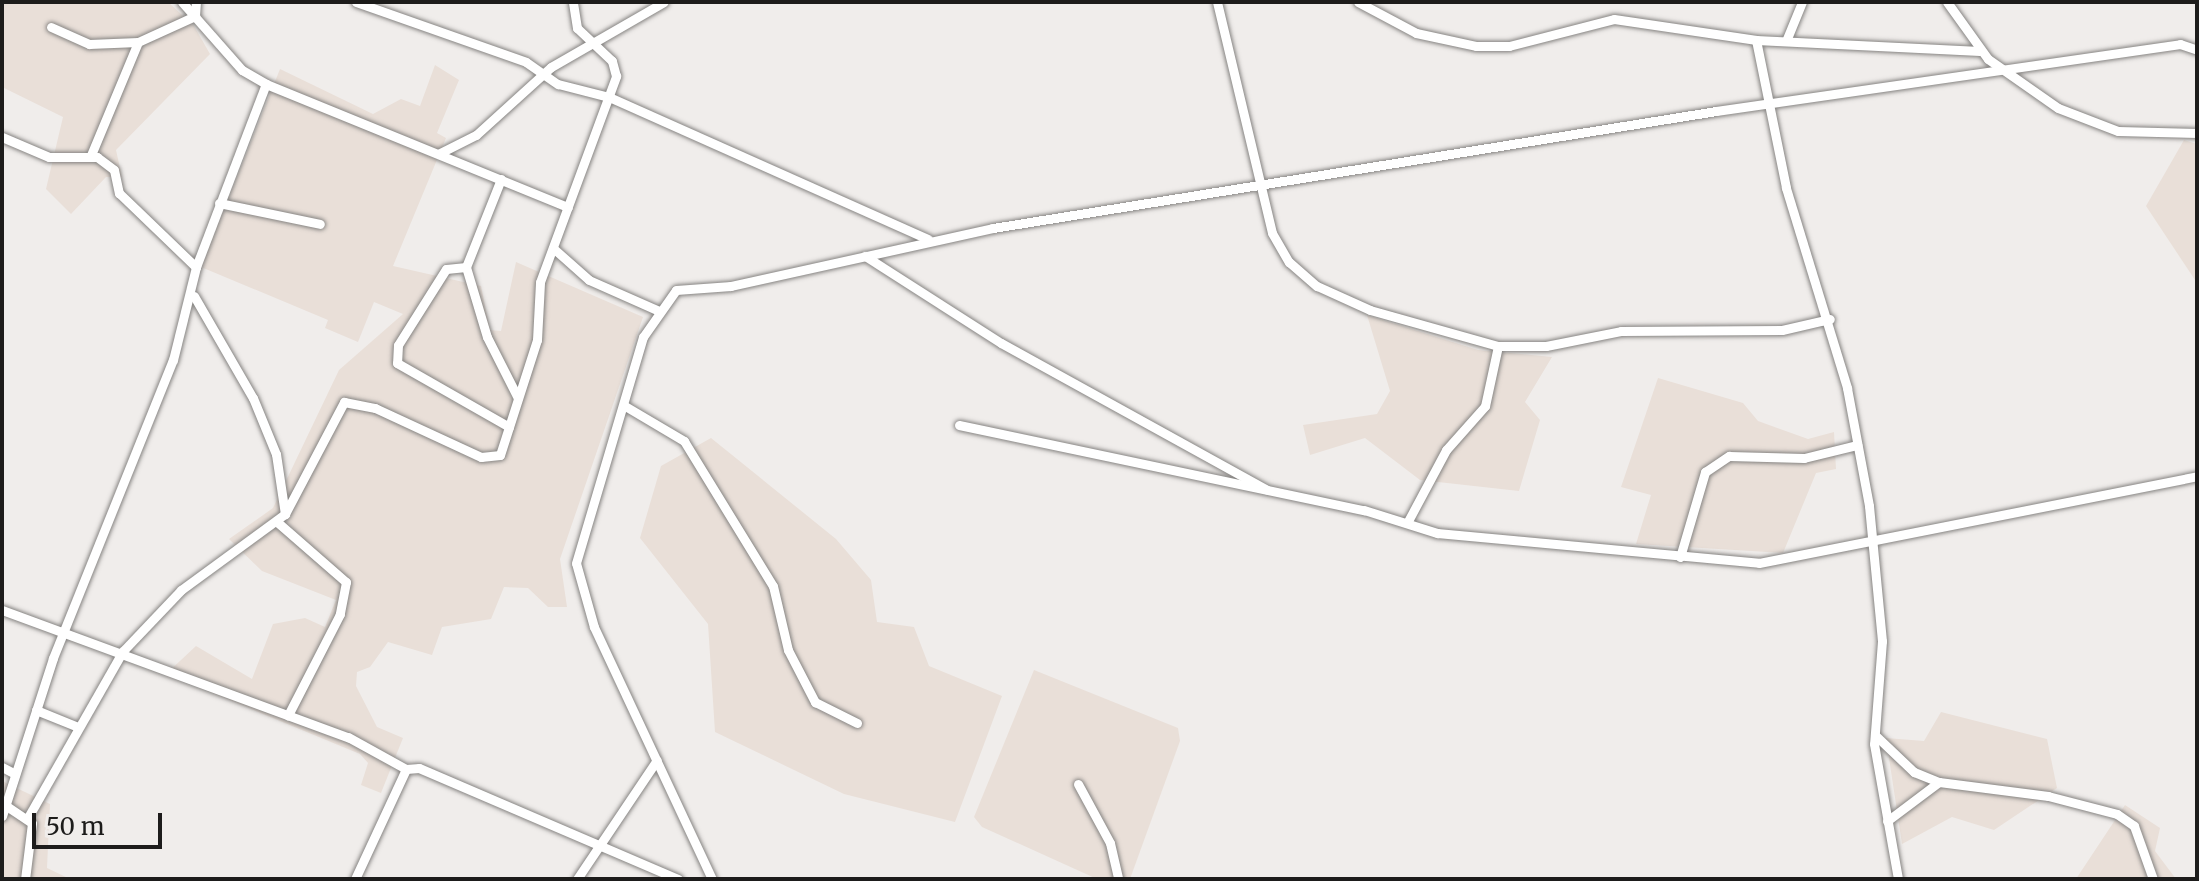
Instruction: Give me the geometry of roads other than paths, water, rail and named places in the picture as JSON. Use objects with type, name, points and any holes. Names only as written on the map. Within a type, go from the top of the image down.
[{"type":"lane","points":[[182,2],[242,70],[266,84],[568,207]]},
{"type":"lane","points":[[195,16],[196,2]]},
{"type":"lane","points":[[356,2],[494,49],[543,75],[609,97],[928,239]]},
{"type":"lane","points":[[25,879],[27,819],[123,651],[181,590],[285,514],[344,402],[375,408],[494,460],[518,398],[553,248],[609,97],[612,61],[577,28],[573,2]]},
{"type":"lane","points":[[440,153],[476,135],[543,75],[664,2]]},
{"type":"lane","points":[[1217,2],[1257,187],[1289,262],[1317,286],[1370,310],[1498,346],[1546,346],[1621,331],[1782,330],[1830,319]]},
{"type":"lane","points":[[1358,2],[1416,33],[1476,46],[1509,46],[1614,19],[1756,40],[1980,51]]},
{"type":"lane","points":[[1786,41],[1802,2]]},
{"type":"lane","points":[[1947,2],[1980,51],[2001,70],[2096,127],[2197,133]]},
{"type":"lane","points":[[51,27],[89,44],[138,42],[195,16]]},
{"type":"lane","points":[[1756,40],[1774,103],[1786,188],[1830,319],[1857,445],[1874,546],[1882,641],[1875,735],[1898,879]]},
{"type":"lane","points":[[91,155],[138,42]]},
{"type":"lane","points":[[712,879],[594,627],[576,563],[643,337],[676,290],[731,286],[928,239],[1774,103],[2180,44],[2197,50]]},
{"type":"lane","points":[[2,816],[36,710],[194,296],[196,267],[266,84]]},
{"type":"lane","points":[[2,137],[49,157],[91,155],[114,170],[119,193],[196,267]]},
{"type":"lane","points":[[501,179],[466,267],[487,337],[518,398]]},
{"type":"lane","points":[[219,203],[320,224]]},
{"type":"lane","points":[[553,248],[589,280],[659,311]]},
{"type":"lane","points":[[865,256],[974,328],[1269,491]]},
{"type":"lane","points":[[466,267],[446,269],[398,345],[397,363],[509,427]]},
{"type":"lane","points":[[194,296],[253,398],[276,454],[285,514]]},
{"type":"lane","points":[[1407,523],[1446,450],[1485,406],[1498,346]]},
{"type":"lane","points":[[625,406],[684,441],[773,586],[788,650],[815,702],[857,723]]},
{"type":"lane","points":[[959,425],[1468,537],[1759,563],[1874,546],[2197,476]]},
{"type":"lane","points":[[1680,557],[1705,472],[1729,456],[1804,458],[1857,445]]},
{"type":"lane","points":[[276,521],[346,582],[340,614],[288,715]]},
{"type":"lane","points":[[2,610],[123,651],[288,715],[406,769],[419,768],[678,879]]},
{"type":"lane","points":[[36,710],[78,727]]},
{"type":"lane","points":[[1875,735],[1914,772],[1939,782],[2048,796],[2117,814],[2134,826],[2153,879]]},
{"type":"lane","points":[[577,879],[657,760]]},
{"type":"lane","points":[[2,767],[15,774]]},
{"type":"lane","points":[[355,879],[406,769]]},
{"type":"lane","points":[[1887,821],[1939,782]]},
{"type":"lane","points":[[1078,784],[1110,843],[1118,879]]},
{"type":"lane","points":[[5,805],[27,819]]}]
